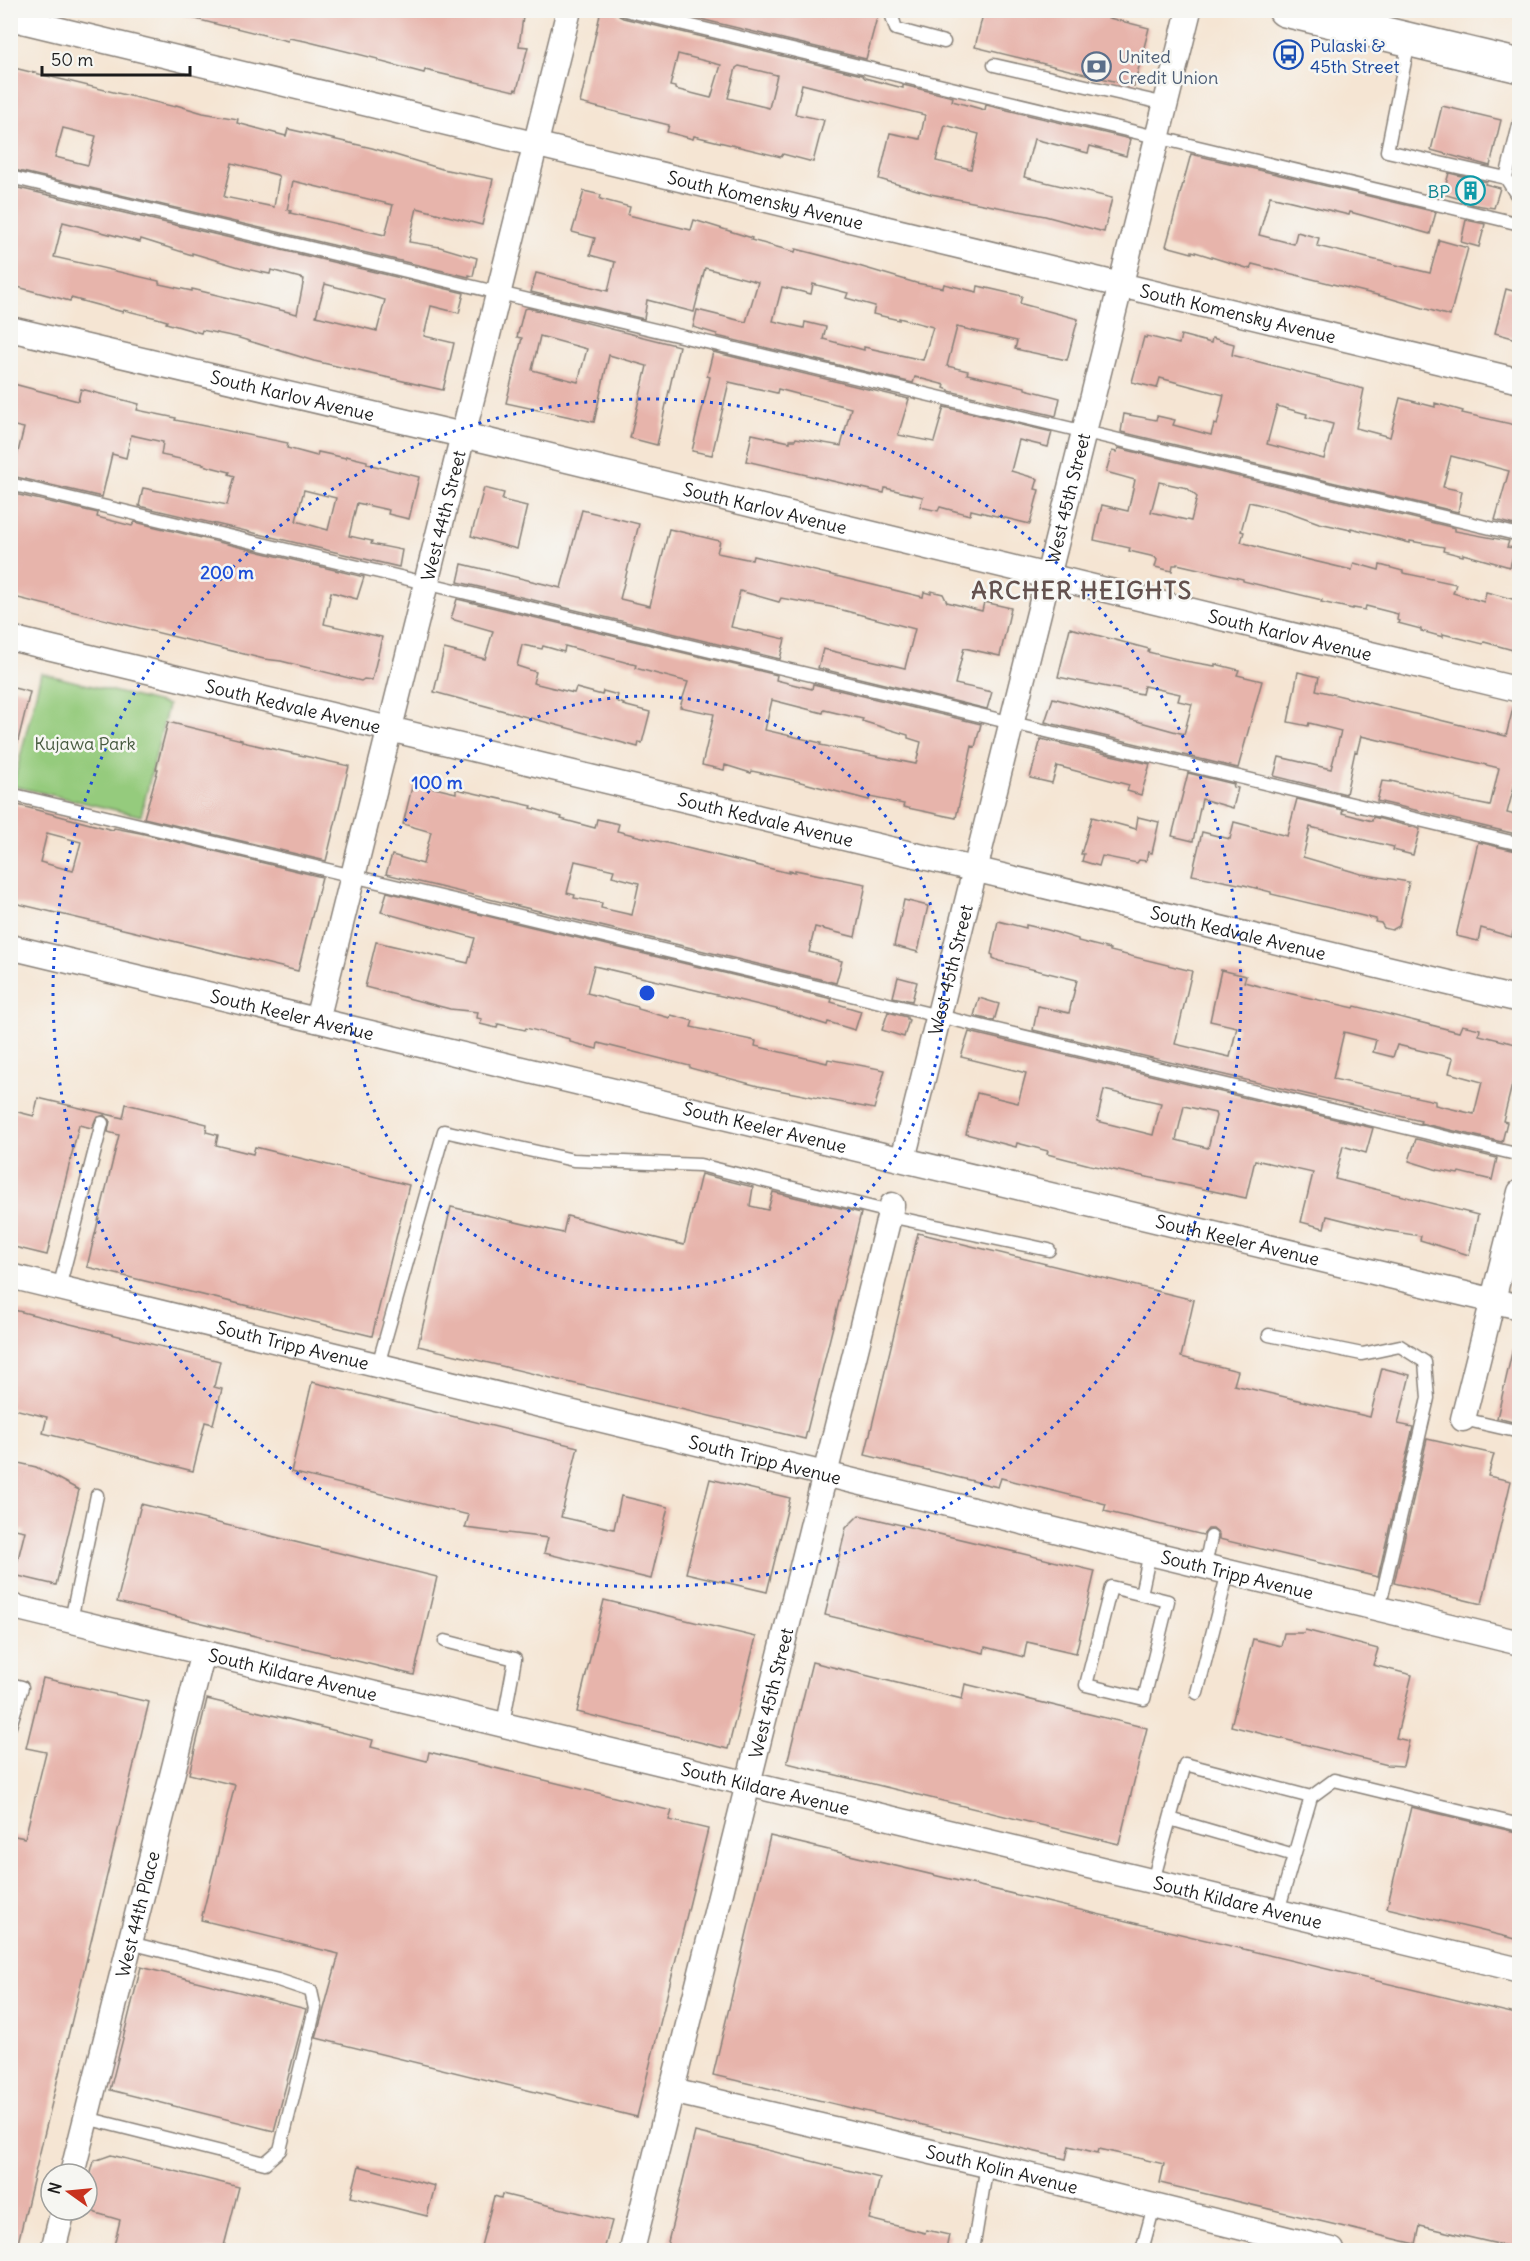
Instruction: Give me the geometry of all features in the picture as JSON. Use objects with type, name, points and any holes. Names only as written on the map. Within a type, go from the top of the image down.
[{"type":"main road","points":[[1285,10],[1520,66]]},
{"type":"street","name":"West 44th Street","points":[[317,1020],[569,10]]},
{"type":"street","name":"West 45th Street","points":[[903,1160],[1189,10]]},
{"type":"street","name":"South Komensky Avenue","points":[[10,18],[1520,381]]},
{"type":"street","name":"South Karlov Avenue","points":[[10,329],[463,435],[1520,690]]},
{"type":"street","name":"South Kedvale Avenue","points":[[10,638],[1520,1000]]},
{"type":"street","name":"South Keeler Avenue","points":[[10,947],[1520,1307]]},
{"type":"street","points":[[1463,1419],[1520,1192]]},
{"type":"street","name":"West 45th Street","points":[[632,2250],[890,1211]]},
{"type":"street","name":"South Tripp Avenue","points":[[10,1276],[1520,1643]]},
{"type":"street","name":"South Kildare Avenue","points":[[10,1606],[1520,1970]]},
{"type":"street","name":"West 44th Place","points":[[75,2162],[203,1652]]},
{"type":"street","name":"South Kolin Avenue","points":[[672,2091],[1154,2206],[1258,2242],[1332,2250]]},
{"type":"street","points":[[53,2250],[60,2222]]},
{"type":"lane","points":[[625,10],[1520,224]]},
{"type":"lane","points":[[890,10],[896,29],[945,42]]},
{"type":"lane","points":[[1409,40],[1387,151],[1506,178],[1516,194],[1520,196]]},
{"type":"lane","points":[[994,65],[1166,104]]},
{"type":"lane","points":[[1506,178],[1520,121]]},
{"type":"lane","points":[[10,177],[1520,535]]},
{"type":"lane","points":[[10,484],[1520,844]]},
{"type":"lane","points":[[10,794],[1520,1155]]},
{"type":"lane","points":[[59,1288],[102,1123]]},
{"type":"lane","points":[[378,1365],[444,1131],[573,1160],[700,1165],[1049,1250]]},
{"type":"lane","points":[[1269,1335],[1362,1354],[1400,1346],[1425,1362],[1428,1398],[1379,1609]]},
{"type":"lane","points":[[1463,1419],[1520,1432]]},
{"type":"lane","points":[[70,1620],[97,1496]]},
{"type":"lane","points":[[1205,1566],[1211,1537]]},
{"type":"lane","points":[[1141,1594],[1150,1553]]},
{"type":"lane","points":[[1197,1693],[1228,1572]]},
{"type":"lane","points":[[1112,1587],[1141,1594],[1168,1601],[1144,1699],[1086,1685],[1112,1587]]},
{"type":"lane","points":[[445,1641],[515,1659],[502,1725]]},
{"type":"lane","points":[[10,1684],[22,1687],[10,1726]]},
{"type":"lane","points":[[1153,1881],[1185,1764],[1311,1797]]},
{"type":"lane","points":[[1278,1911],[1311,1797],[1334,1780],[1520,1825]]},
{"type":"lane","points":[[1170,1820],[1294,1855]]},
{"type":"lane","points":[[86,2118],[265,2163],[280,2150],[315,2009],[311,1991],[278,1980],[130,1943]]},
{"type":"lane","points":[[973,2250],[987,2165]]},
{"type":"lane","points":[[1142,2250],[1154,2206]]},
{"type":"green space","name":"Kujawa Park","points":[[41,673],[168,705],[141,816],[13,786]]},
{"type":"building","points":[[185,10],[405,10],[431,17],[432,10],[524,10],[519,46],[528,47],[517,90],[514,91],[425,70],[424,73],[305,41],[289,38],[288,41],[227,27],[184,16]]},
{"type":"building","points":[[601,10],[617,10],[619,16],[623,18],[862,75],[865,78],[903,88],[903,85],[953,97],[952,101],[985,110],[986,105],[1130,139],[1126,156],[1090,146],[1088,153],[1034,139],[1024,177],[1112,198],[1104,232],[1045,216],[931,194],[879,179],[890,133],[920,139],[925,115],[802,84],[795,114],[824,120],[813,162],[783,154],[781,157],[694,136],[693,139],[667,132],[669,125],[580,103]],"holes":[[[678,54],[721,65],[711,98],[670,86]],[[739,66],[777,75],[769,108],[728,98],[736,68]],[[945,125],[979,134],[971,169],[936,161]]]},
{"type":"building","points":[[663,10],[879,10],[866,59]]},
{"type":"building","name":"United Credit Union","points":[[984,10],[1077,10],[1149,28],[1134,86],[975,47]]},
{"type":"building","points":[[10,67],[175,107],[176,105],[203,113],[238,119],[237,123],[286,136],[288,129],[372,148],[442,169],[493,179],[482,225],[417,208],[409,242],[440,247],[477,258],[473,276],[469,275],[469,277],[10,169]],"holes":[[[63,128],[96,136],[88,165],[55,157]],[[232,163],[279,177],[274,207],[224,197]],[[293,181],[393,205],[385,235],[290,213],[291,211],[287,210]]]},
{"type":"building","name":"BP","points":[[1442,106],[1501,120],[1490,166],[1431,150]]},
{"type":"building","points":[[1191,154],[1436,212],[1430,234],[1350,212],[1349,215],[1270,196],[1259,235],[1294,244],[1297,232],[1319,238],[1317,246],[1430,273],[1439,240],[1468,248],[1450,316],[1389,298],[1252,264],[1250,269],[1192,251],[1192,253],[1166,246]]},
{"type":"building","name":"BP","points":[[1449,173],[1486,182],[1485,184],[1500,188],[1494,208],[1470,204],[1471,202],[1443,194]]},
{"type":"building","points":[[10,186],[464,293],[459,313],[431,306],[424,336],[454,343],[443,390],[314,361],[236,337],[202,330],[201,333],[166,323],[167,321],[157,318],[124,310],[123,312],[71,298],[70,301],[10,285]],"holes":[[[63,222],[140,242],[141,239],[246,269],[270,274],[271,270],[304,279],[297,314],[192,289],[192,291],[159,284],[159,281],[54,257]],[[325,284],[385,300],[377,331],[316,316]]]},
{"type":"building","points":[[584,191],[601,195],[600,199],[630,207],[628,215],[691,230],[694,220],[752,238],[751,240],[795,252],[796,249],[835,259],[916,283],[943,288],[944,284],[977,292],[978,286],[1022,296],[1020,303],[1022,304],[1078,319],[1067,360],[1015,349],[1017,341],[957,327],[947,366],[968,371],[967,374],[1025,387],[1025,389],[1060,398],[1056,416],[949,391],[944,388],[945,385],[915,377],[913,383],[717,336],[717,334],[693,327],[697,310],[746,322],[758,282],[705,268],[694,312],[647,300],[644,319],[531,292],[536,273],[608,291],[615,262],[590,255],[595,238],[572,232]],"holes":[[[813,284],[848,293],[846,298],[875,306],[873,314],[933,327],[923,360],[864,347],[864,350],[823,339],[826,327],[805,322],[804,328],[773,321],[782,287],[811,294]]]},
{"type":"building","points":[[1466,220],[1485,224],[1479,247],[1461,242]]},
{"type":"building","points":[[1506,289],[1520,293],[1520,340],[1495,333]]},
{"type":"building","points":[[528,308],[679,346],[657,445],[630,438],[647,366],[609,355],[594,422],[506,403],[522,338],[517,337],[524,309]],"holes":[[[540,336],[587,349],[578,382],[532,370]]]},
{"type":"building","points":[[1181,335],[1211,343],[1212,338],[1234,344],[1232,355],[1364,389],[1356,428],[1390,437],[1400,398],[1435,407],[1435,403],[1463,411],[1462,413],[1520,426],[1520,504],[1514,525],[1495,520],[1509,471],[1451,456],[1443,487],[1462,491],[1458,512],[1121,432],[1124,414],[1156,420],[1157,416],[1175,420],[1173,425],[1211,435],[1214,424],[1217,425],[1224,395],[1160,378],[1157,388],[1132,382],[1144,337],[1179,344]],"holes":[[[1277,406],[1307,414],[1306,417],[1333,424],[1324,459],[1267,444]]]},
{"type":"building","points":[[713,352],[909,399],[898,435],[934,442],[944,407],[1052,432],[1048,447],[1019,440],[1011,471],[1038,479],[1035,489],[1039,490],[1030,524],[971,510],[970,515],[940,507],[938,511],[920,507],[923,497],[885,488],[884,493],[746,461],[752,434],[790,442],[796,438],[841,446],[851,408],[778,389],[777,393],[729,382],[712,455],[692,451],[710,377],[707,376]]},
{"type":"building","points":[[10,383],[78,401],[81,389],[139,404],[137,410],[176,418],[175,420],[288,443],[287,448],[317,456],[318,452],[346,458],[346,456],[367,461],[367,464],[419,477],[409,519],[388,514],[389,510],[357,503],[349,536],[372,541],[371,544],[402,550],[399,567],[139,506],[143,488],[227,505],[235,476],[229,474],[230,472],[204,464],[161,455],[163,442],[131,435],[126,458],[112,454],[102,497],[12,476],[24,428],[10,425]],"holes":[[[304,490],[336,498],[328,530],[296,521]]]},
{"type":"building","points":[[1118,448],[1455,528],[1455,531],[1509,541],[1507,547],[1515,548],[1510,567],[1443,551],[1444,547],[1410,541],[1410,543],[1351,528],[1351,530],[1319,523],[1286,511],[1249,502],[1241,531],[1244,532],[1241,542],[1267,550],[1352,570],[1354,563],[1379,570],[1380,565],[1403,571],[1403,573],[1456,584],[1453,593],[1484,602],[1486,592],[1520,601],[1520,652],[1484,642],[1483,644],[1421,631],[1421,629],[1398,623],[1398,614],[1366,606],[1365,610],[1353,609],[1321,602],[1322,600],[1243,581],[1243,579],[1177,564],[1173,565],[1172,571],[1155,567],[1157,560],[1155,557],[1129,551],[1130,548],[1094,540],[1102,505],[1128,511],[1135,480],[1106,472],[1112,451],[1117,452]],"holes":[[[1159,482],[1187,488],[1197,497],[1191,521],[1151,512]]]},
{"type":"building","points":[[484,488],[504,493],[502,500],[527,506],[517,549],[471,536]]},
{"type":"building","points":[[10,493],[98,513],[97,517],[132,526],[135,522],[364,577],[357,599],[331,592],[324,624],[382,637],[372,680],[361,681],[281,661],[264,659],[10,596]]},
{"type":"building","points":[[582,510],[639,524],[620,599],[650,606],[669,529],[720,541],[717,553],[752,560],[753,556],[923,597],[924,592],[931,594],[931,591],[943,594],[947,602],[982,611],[984,602],[1011,608],[1000,656],[964,648],[955,684],[992,692],[987,709],[818,668],[823,649],[905,668],[915,629],[831,607],[781,598],[779,602],[740,591],[731,627],[785,639],[780,659],[458,582],[462,564],[561,588]]},
{"type":"building","points":[[457,599],[777,675],[776,680],[812,689],[813,684],[981,724],[975,747],[972,746],[956,818],[903,807],[904,804],[870,797],[869,800],[725,765],[724,770],[702,765],[714,714],[680,707],[688,682],[565,646],[564,652],[543,646],[542,649],[522,645],[517,666],[536,672],[533,683],[574,693],[576,688],[602,695],[603,691],[618,695],[616,701],[623,705],[650,712],[642,743],[639,742],[638,747],[434,692],[444,649],[485,659],[493,631],[451,619]],"holes":[[[772,700],[823,713],[824,710],[863,719],[862,721],[908,735],[908,738],[921,742],[916,764],[820,745],[821,743],[765,730]]]},
{"type":"building","points":[[1070,628],[1149,649],[1148,652],[1239,670],[1237,675],[1262,681],[1238,768],[1045,722],[1053,698],[1184,734],[1192,704],[1178,701],[1180,694],[1144,686],[1142,694],[1058,677]]},
{"type":"building","points":[[1298,672],[1319,677],[1316,690],[1506,736],[1513,708],[1520,709],[1520,784],[1515,783],[1507,813],[1520,816],[1520,835],[1377,801],[1382,781],[1391,781],[1490,806],[1499,768],[1470,761],[1361,736],[1357,752],[1355,751],[1346,794],[1274,776],[1279,757],[1331,769],[1341,731],[1309,723],[1308,726],[1288,722]]},
{"type":"building","points":[[10,687],[30,692],[16,749],[10,749]]},
{"type":"building","points":[[168,722],[242,740],[242,742],[349,766],[326,861],[144,818]]},
{"type":"building","points":[[1041,739],[1150,764],[1141,795],[1127,791],[1129,785],[1057,766],[1052,783],[1030,778]]},
{"type":"building","points":[[1188,773],[1234,784],[1233,787],[1238,788],[1233,808],[1202,799],[1193,841],[1172,836]]},
{"type":"building","points":[[413,783],[456,793],[456,789],[532,806],[531,808],[562,817],[561,819],[595,828],[597,819],[619,824],[617,831],[789,873],[795,870],[866,884],[855,937],[815,927],[809,952],[842,961],[836,983],[386,874],[392,855],[423,864],[431,832],[403,824]],"holes":[[[575,861],[614,870],[612,876],[639,883],[632,915],[601,908],[602,903],[574,898],[575,895],[567,893]]]},
{"type":"building","points":[[1297,799],[1343,810],[1342,813],[1372,821],[1373,817],[1420,829],[1413,855],[1393,850],[1394,847],[1310,827],[1303,857],[1361,874],[1409,882],[1399,926],[1392,930],[1375,922],[1376,919],[1271,894],[1271,892],[1244,885],[1192,875],[1202,832],[1230,839],[1234,822],[1287,836]]},
{"type":"building","points":[[10,803],[113,830],[114,828],[140,833],[322,877],[298,971],[10,902]],"holes":[[[47,833],[81,842],[73,871],[40,862]]]},
{"type":"building","points":[[1092,817],[1136,829],[1138,817],[1159,822],[1152,853],[1148,852],[1146,861],[1139,860],[1137,863],[1102,856],[1099,866],[1082,861],[1084,854],[1081,854]]},
{"type":"building","points":[[1478,842],[1520,852],[1520,934],[1513,932],[1512,937],[1481,928],[1478,941],[1456,936]]},
{"type":"building","points":[[387,892],[832,999],[831,1002],[861,1011],[855,1030],[828,1022],[827,1025],[776,1009],[594,966],[587,993],[670,1018],[671,1015],[693,1021],[691,1027],[756,1041],[755,1046],[827,1063],[828,1059],[885,1070],[874,1109],[758,1086],[598,1043],[597,1049],[570,1042],[570,1039],[526,1028],[525,1030],[498,1024],[497,1028],[480,1024],[482,1019],[477,1018],[478,1012],[450,1009],[365,987],[376,942],[468,963],[475,938],[381,912]]},
{"type":"building","points":[[904,900],[928,906],[918,952],[894,946]]},
{"type":"building","points":[[998,921],[1026,928],[1026,925],[1048,930],[1110,949],[1110,951],[1192,971],[1175,1044],[1230,1057],[1237,1027],[1210,1021],[1221,970],[1246,976],[1244,982],[1270,989],[1354,1008],[1355,1006],[1459,1032],[1462,1025],[1480,1029],[1479,1035],[1520,1045],[1503,1121],[1507,1122],[1502,1142],[1033,1030],[1038,1006],[1069,1013],[1077,980],[999,961],[991,954]],"holes":[[[1344,1032],[1376,1040],[1373,1052],[1393,1057],[1397,1045],[1453,1058],[1449,1073],[1482,1082],[1474,1114],[1435,1105],[1435,1101],[1333,1079]]]},
{"type":"building","points":[[898,977],[917,982],[912,1001],[893,997]]},
{"type":"building","points":[[979,998],[999,1004],[994,1021],[974,1016]]},
{"type":"building","points":[[888,1012],[907,1017],[909,1020],[904,1037],[882,1030]]},
{"type":"building","points":[[969,1032],[1373,1128],[1366,1153],[1343,1146],[1335,1179],[1478,1215],[1469,1255],[1420,1240],[1421,1236],[1383,1230],[1327,1216],[1324,1228],[1301,1222],[1313,1173],[1255,1160],[1246,1198],[1090,1165],[1047,1154],[1048,1151],[1017,1143],[1016,1147],[966,1134],[977,1093],[1018,1103],[1026,1073],[961,1057]],"holes":[[[1104,1090],[1161,1103],[1153,1135],[1097,1121]],[[1184,1106],[1215,1113],[1208,1148],[1176,1140]]]},
{"type":"building","points":[[38,1098],[123,1118],[126,1104],[207,1124],[206,1132],[218,1135],[216,1145],[253,1154],[255,1147],[409,1185],[372,1336],[87,1267],[119,1135],[108,1132],[110,1121],[104,1115],[96,1118],[92,1128],[79,1125],[47,1255],[10,1246],[10,1110],[34,1116]]},
{"type":"building","points":[[1416,1139],[1497,1158],[1492,1180],[1459,1172],[1458,1174],[1438,1170],[1409,1161]]},
{"type":"building","points":[[701,1174],[753,1187],[750,1206],[768,1210],[773,1192],[861,1213],[805,1439],[418,1346],[451,1207],[563,1233],[567,1216],[684,1245]]},
{"type":"building","points":[[918,1233],[1194,1300],[1181,1357],[1238,1371],[1234,1385],[1370,1417],[1382,1368],[1410,1375],[1398,1424],[1413,1427],[1378,1577],[1219,1539],[1219,1534],[1213,1529],[1208,1529],[1203,1535],[1104,1511],[1106,1504],[1001,1478],[998,1487],[865,1455]]},
{"type":"building","points":[[10,1309],[220,1361],[214,1387],[222,1389],[213,1424],[205,1422],[193,1471],[43,1433],[47,1417],[10,1408]]},
{"type":"building","points":[[1513,1348],[1520,1349],[1520,1413],[1517,1423],[1497,1418]]},
{"type":"building","points":[[312,1382],[578,1447],[561,1517],[614,1529],[621,1496],[668,1507],[651,1579],[544,1553],[548,1538],[465,1528],[469,1515],[291,1472]]},
{"type":"building","points":[[1427,1439],[1494,1454],[1488,1476],[1511,1481],[1482,1604],[1394,1583]]},
{"type":"building","points":[[10,1461],[36,1467],[79,1490],[56,1585],[14,1575],[25,1531],[10,1528]]},
{"type":"building","points":[[710,1479],[790,1498],[767,1592],[686,1573]]},
{"type":"building","points":[[141,1504],[437,1577],[414,1675],[117,1602]]},
{"type":"building","points":[[859,1515],[1095,1571],[1076,1653],[1027,1642],[1024,1657],[985,1647],[984,1653],[825,1615],[846,1528]]},
{"type":"building","points":[[604,1600],[756,1637],[728,1749],[577,1712]]},
{"type":"building","points":[[1305,1630],[1378,1649],[1373,1665],[1412,1675],[1396,1738],[1409,1741],[1403,1766],[1388,1765],[1231,1726],[1253,1639],[1281,1646],[1284,1633],[1304,1633]]},
{"type":"building","points":[[812,1662],[962,1699],[965,1684],[1147,1728],[1119,1844],[787,1763]]},
{"type":"building","points":[[43,1678],[149,1702],[17,2247],[10,2247],[10,1835],[25,1838],[46,1752],[26,1748]]},
{"type":"building","points":[[207,1699],[373,1740],[371,1747],[427,1761],[429,1752],[672,1811],[669,1820],[708,1829],[637,2117],[316,2038],[339,1954],[201,1920],[235,1785],[189,1774]]},
{"type":"building","points":[[1411,1807],[1520,1833],[1520,1940],[1387,1908]]},
{"type":"building","points":[[770,1836],[1520,2015],[1520,2249],[1420,2226],[1416,2244],[1160,2183],[1164,2164],[1099,2149],[1098,2153],[1069,2146],[1066,2159],[713,2075]]},
{"type":"building","points":[[141,1967],[306,2009],[274,2131],[110,2090]]},
{"type":"building","points":[[695,2132],[880,2178],[869,2219],[925,2233],[926,2230],[949,2235],[946,2250],[666,2250]]},
{"type":"building","points":[[111,2155],[239,2187],[223,2250],[113,2250],[120,2220],[99,2214],[99,2162],[94,2161]]},
{"type":"building","points":[[359,2166],[435,2186],[427,2216],[351,2197]]},
{"type":"building","points":[[502,2194],[612,2221],[604,2250],[480,2250],[494,2196],[501,2198]]},
{"type":"place","name":"Pulaski & 45th Street","points":[[1289,55]]},
{"type":"place","name":"United Credit Union","points":[[1097,66]]},
{"type":"place","name":"BP","points":[[1471,191]]},
{"type":"district","name":"ARCHER HEIGHTS","points":[[1082,590]]}]
